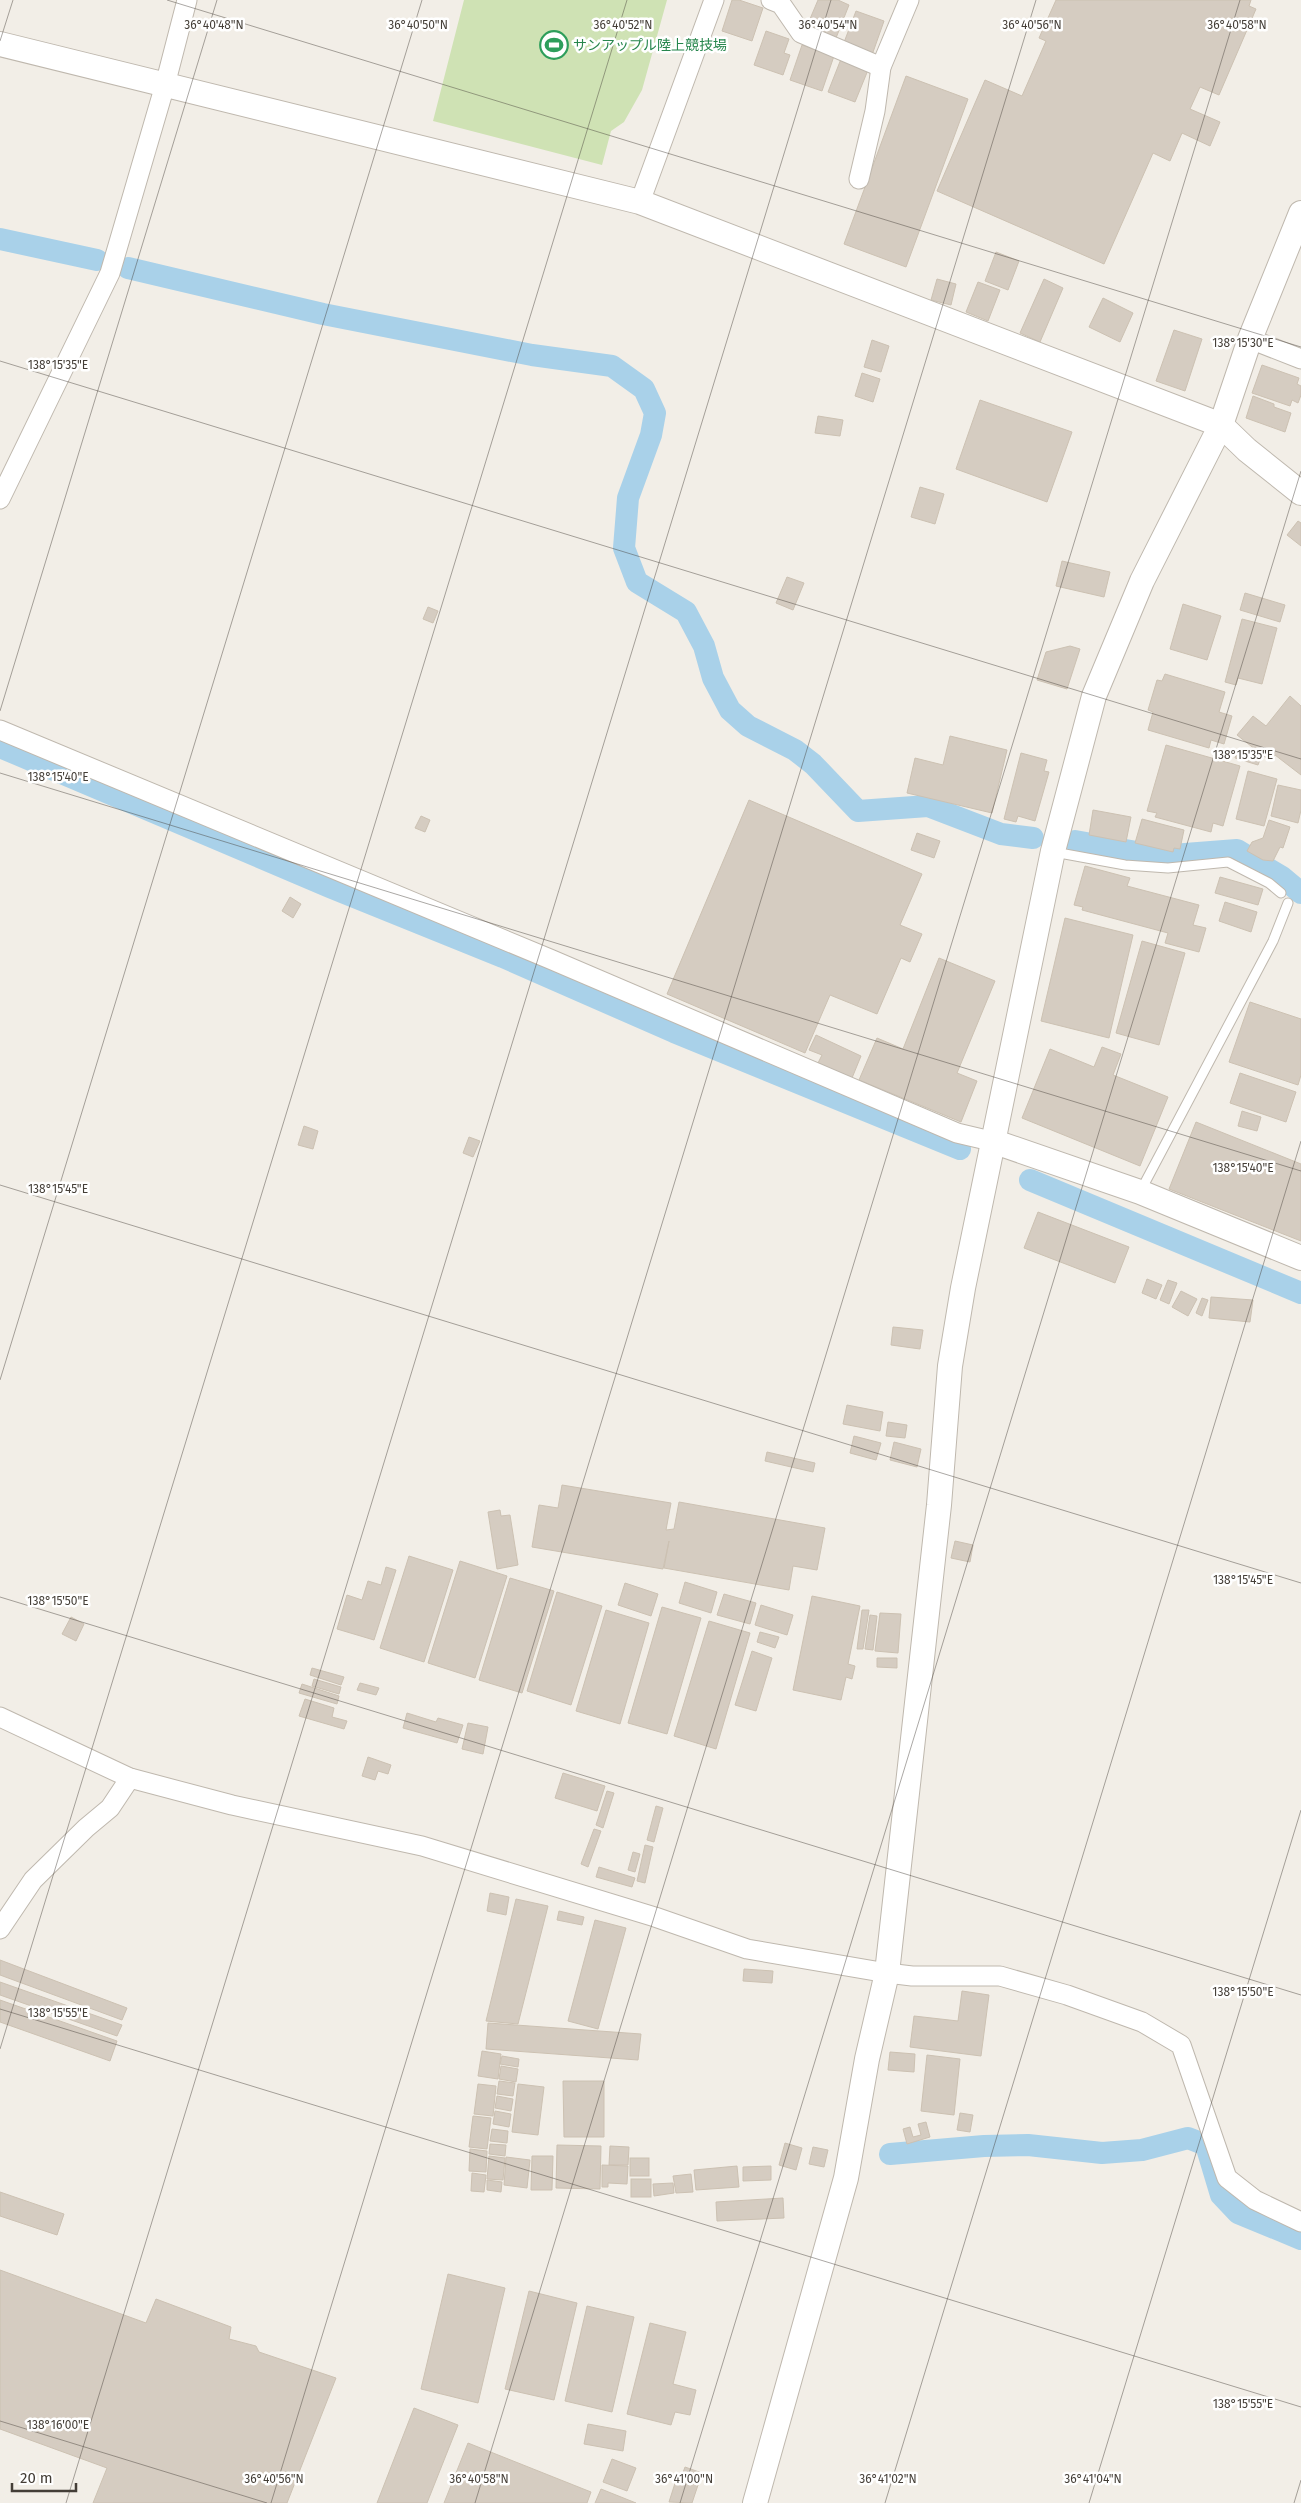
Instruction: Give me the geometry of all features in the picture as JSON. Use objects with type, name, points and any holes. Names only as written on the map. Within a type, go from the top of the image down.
[{"type":"street","points":[[0,498],[8,464],[110,273],[165,85],[187,0]]},
{"type":"street","points":[[640,202],[714,0]]},
{"type":"street","points":[[771,0],[781,4],[801,32],[881,67]]},
{"type":"street","points":[[859,179],[875,112],[881,67],[910,0]]},
{"type":"street","points":[[0,44],[640,202],[1220,425],[1247,450],[1301,493]]},
{"type":"street","points":[[755,2503],[846,2178],[867,2059],[887,1973],[939,1505],[950,1366],[1052,851],[1094,696],[1142,581],[1220,425],[1250,339],[1301,213]]},
{"type":"street","points":[[1250,339],[1301,359]]},
{"type":"street","points":[[0,730],[540,955],[958,1133],[995,1142],[1140,1192],[1301,1258]]},
{"type":"street","points":[[0,1718],[130,1778],[232,1805],[422,1846],[655,1917],[747,1949],[912,1976],[1000,1976],[1068,1995],[1142,2022],[1181,2045],[1227,2178],[1255,2200],[1301,2222]]},
{"type":"street","points":[[0,1929],[33,1880],[86,1828],[110,1808],[130,1778]]},
{"type":"lane","points":[[1052,851],[1125,865],[1168,868],[1228,862],[1269,883],[1281,893]]},
{"type":"lane","points":[[1140,1192],[1273,941],[1288,903]]},
{"type":"green space","name":"サンアップル陸上競技場","points":[[464,0],[667,0],[642,90],[624,122],[611,131],[602,165],[433,121]]},
{"type":"building","points":[[732,0],[739,0],[763,8],[752,41],[722,31]]},
{"type":"building","points":[[818,0],[838,0],[849,5],[836,38],[807,26]]},
{"type":"building","points":[[1056,0],[1251,0],[1249,6],[1256,9],[1219,95],[1200,87],[1190,109],[1220,122],[1210,146],[1182,133],[1170,161],[1153,153],[1104,264],[937,191],[985,80],[1022,96],[1046,41],[1039,38]]},
{"type":"building","points":[[856,11],[884,21],[872,55],[843,45]]},
{"type":"building","points":[[766,31],[789,39],[784,53],[790,55],[783,75],[754,65]]},
{"type":"building","points":[[802,45],[834,56],[822,91],[790,80]]},
{"type":"building","points":[[841,59],[868,70],[855,102],[828,92]]},
{"type":"building","points":[[906,76],[968,99],[906,267],[844,244]]},
{"type":"building","points":[[996,252],[1019,261],[1008,290],[985,281]]},
{"type":"building","points":[[937,279],[956,284],[951,305],[931,300]]},
{"type":"building","points":[[1044,279],[1063,288],[1040,342],[1020,333]]},
{"type":"building","points":[[978,282],[1000,290],[988,321],[966,312]]},
{"type":"building","points":[[1103,298],[1133,313],[1120,342],[1089,327]]},
{"type":"building","points":[[1174,330],[1202,339],[1185,391],[1156,381]]},
{"type":"building","points":[[872,340],[889,346],[881,372],[864,367]]},
{"type":"building","points":[[1262,365],[1299,378],[1297,384],[1301,386],[1301,395],[1298,403],[1292,400],[1290,406],[1252,393]]},
{"type":"building","points":[[862,373],[880,379],[873,402],[855,396]]},
{"type":"building","points":[[1253,396],[1291,413],[1285,432],[1246,418]]},
{"type":"building","points":[[980,400],[1072,432],[1047,502],[956,469]]},
{"type":"building","points":[[818,416],[843,420],[840,436],[815,433]]},
{"type":"building","points":[[920,487],[944,494],[935,524],[911,517]]},
{"type":"building","points":[[1298,521],[1301,523],[1301,546],[1287,535]]},
{"type":"building","points":[[1062,561],[1110,572],[1104,597],[1056,586]]},
{"type":"building","points":[[787,577],[804,583],[793,610],[776,603]]},
{"type":"building","points":[[1245,593],[1285,605],[1280,622],[1240,610]]},
{"type":"building","points":[[1183,604],[1221,616],[1207,660],[1170,649]]},
{"type":"building","points":[[428,607],[438,611],[433,623],[423,619]]},
{"type":"building","points":[[1242,619],[1277,628],[1262,684],[1238,678],[1236,685],[1225,682]]},
{"type":"building","points":[[1070,646],[1080,649],[1067,689],[1037,680],[1046,652]]},
{"type":"building","points":[[1165,674],[1225,692],[1219,712],[1232,716],[1224,744],[1211,740],[1209,748],[1148,730],[1153,712],[1148,710],[1157,680],[1162,681]]},
{"type":"building","points":[[1290,696],[1301,706],[1301,775],[1275,755],[1270,761],[1237,735],[1253,716],[1266,726]]},
{"type":"building","points":[[950,736],[1007,750],[992,813],[907,793],[915,758],[943,765]]},
{"type":"building","points":[[1166,745],[1240,766],[1223,826],[1213,823],[1211,832],[1155,817],[1157,813],[1147,811]]},
{"type":"building","points":[[1238,749],[1261,757],[1258,765],[1235,758]]},
{"type":"building","points":[[1021,753],[1047,760],[1044,771],[1049,772],[1035,821],[1018,816],[1016,822],[1004,819]]},
{"type":"building","points":[[1248,771],[1277,779],[1264,826],[1236,819]]},
{"type":"building","points":[[1278,785],[1301,790],[1301,810],[1298,823],[1271,816]]},
{"type":"building","points":[[749,800],[922,874],[900,925],[922,934],[910,962],[901,958],[877,1014],[830,995],[805,1053],[667,994]]},
{"type":"building","points":[[1093,810],[1131,817],[1126,842],[1089,835]]},
{"type":"building","points":[[421,816],[430,820],[425,832],[415,828]]},
{"type":"building","points":[[1142,819],[1184,830],[1180,849],[1174,848],[1173,852],[1135,843]]},
{"type":"building","points":[[1269,820],[1290,827],[1283,848],[1280,847],[1273,861],[1263,860],[1247,851],[1252,842],[1263,838]]},
{"type":"building","points":[[917,833],[940,841],[934,858],[911,850]]},
{"type":"building","points":[[1085,866],[1130,878],[1127,886],[1199,905],[1193,925],[1206,928],[1199,952],[1165,943],[1168,933],[1082,910],[1083,907],[1074,905]]},
{"type":"building","points":[[1220,877],[1263,889],[1258,905],[1215,893]]},
{"type":"building","points":[[290,897],[301,904],[293,918],[282,911]]},
{"type":"building","points":[[1225,902],[1257,912],[1251,932],[1219,921]]},
{"type":"building","points":[[1065,918],[1133,935],[1109,1038],[1041,1021]]},
{"type":"building","points":[[1142,941],[1185,953],[1159,1045],[1116,1033]]},
{"type":"building","points":[[939,958],[995,981],[957,1073],[977,1081],[961,1122],[859,1080],[877,1038],[903,1049]]},
{"type":"building","points":[[1250,1002],[1301,1019],[1301,1075],[1298,1085],[1229,1062]]},
{"type":"building","points":[[816,1035],[861,1056],[852,1078],[818,1063],[822,1055],[809,1050]]},
{"type":"building","points":[[1102,1047],[1121,1054],[1113,1075],[1168,1097],[1140,1166],[1022,1118],[1050,1049],[1094,1067]]},
{"type":"building","points":[[1240,1073],[1296,1092],[1286,1122],[1230,1103]]},
{"type":"building","points":[[1242,1111],[1261,1117],[1257,1131],[1238,1126]]},
{"type":"building","points":[[1196,1122],[1301,1164],[1301,1241],[1169,1189]]},
{"type":"building","points":[[304,1126],[318,1131],[313,1149],[298,1145]]},
{"type":"building","points":[[469,1137],[480,1141],[473,1157],[463,1153]]},
{"type":"building","points":[[1038,1212],[1129,1247],[1115,1283],[1024,1248]]},
{"type":"building","points":[[1147,1279],[1162,1285],[1156,1299],[1142,1293]]},
{"type":"building","points":[[1168,1280],[1177,1283],[1169,1304],[1160,1300]]},
{"type":"building","points":[[1181,1291],[1197,1299],[1188,1316],[1172,1307]]},
{"type":"building","points":[[1211,1297],[1253,1300],[1250,1322],[1209,1318]]},
{"type":"building","points":[[1202,1298],[1208,1300],[1202,1316],[1196,1313]]},
{"type":"building","points":[[893,1327],[923,1330],[920,1349],[891,1345]]},
{"type":"building","points":[[847,1405],[883,1412],[880,1431],[843,1424]]},
{"type":"building","points":[[888,1422],[907,1425],[905,1438],[886,1436]]},
{"type":"building","points":[[854,1436],[881,1443],[876,1460],[850,1453]]},
{"type":"building","points":[[894,1442],[921,1449],[917,1467],[890,1460]]},
{"type":"building","points":[[767,1452],[815,1463],[813,1472],[765,1461]]},
{"type":"building","points":[[562,1485],[671,1503],[666,1530],[674,1529],[679,1502],[825,1528],[817,1570],[793,1566],[789,1590],[664,1568],[669,1541],[663,1569],[532,1547],[539,1505],[558,1508]]},
{"type":"building","points":[[500,1510],[501,1516],[510,1515],[518,1565],[497,1569],[488,1512]]},
{"type":"building","points":[[955,1541],[973,1545],[970,1562],[951,1558]]},
{"type":"building","points":[[409,1556],[453,1570],[424,1662],[380,1648]]},
{"type":"building","points":[[460,1561],[507,1576],[475,1678],[428,1663]]},
{"type":"building","points":[[386,1567],[396,1570],[374,1640],[337,1629],[347,1595],[362,1600],[368,1581],[381,1585]]},
{"type":"building","points":[[510,1578],[554,1591],[522,1693],[479,1680]]},
{"type":"building","points":[[685,1582],[717,1592],[711,1613],[679,1603]]},
{"type":"building","points":[[625,1583],[658,1594],[651,1616],[618,1605]]},
{"type":"building","points":[[557,1592],[602,1606],[571,1705],[527,1691]]},
{"type":"building","points":[[724,1594],[756,1603],[750,1624],[717,1615]]},
{"type":"building","points":[[812,1596],[860,1606],[848,1664],[855,1666],[852,1679],[846,1677],[841,1700],[793,1690]]},
{"type":"building","points":[[761,1605],[793,1615],[787,1635],[755,1625]]},
{"type":"building","points":[[662,1607],[701,1618],[667,1734],[628,1723]]},
{"type":"building","points":[[606,1610],[649,1623],[620,1724],[576,1711]]},
{"type":"building","points":[[862,1610],[869,1610],[863,1649],[857,1649]]},
{"type":"building","points":[[880,1613],[901,1614],[898,1653],[875,1651]]},
{"type":"building","points":[[870,1615],[877,1616],[873,1650],[865,1649]]},
{"type":"building","points":[[71,1617],[84,1624],[76,1641],[62,1634]]},
{"type":"building","points":[[709,1621],[750,1633],[716,1749],[674,1736]]},
{"type":"building","points":[[760,1632],[779,1637],[775,1648],[757,1642]]},
{"type":"building","points":[[752,1651],[772,1658],[756,1711],[735,1705]]},
{"type":"building","points":[[877,1658],[897,1658],[897,1668],[877,1667]]},
{"type":"building","points":[[312,1668],[344,1677],[341,1685],[310,1675]]},
{"type":"building","points":[[314,1679],[341,1687],[339,1694],[312,1686]]},
{"type":"building","points":[[360,1683],[379,1688],[376,1695],[357,1690]]},
{"type":"building","points":[[302,1684],[339,1696],[337,1704],[299,1693]]},
{"type":"building","points":[[305,1699],[334,1708],[332,1717],[347,1721],[344,1729],[299,1716]]},
{"type":"building","points":[[407,1713],[436,1722],[438,1718],[463,1725],[457,1743],[403,1728]]},
{"type":"building","points":[[468,1723],[488,1727],[483,1754],[462,1749]]},
{"type":"building","points":[[368,1757],[391,1765],[388,1774],[378,1771],[375,1780],[362,1776]]},
{"type":"building","points":[[563,1773],[605,1786],[597,1811],[555,1798]]},
{"type":"building","points":[[607,1791],[614,1793],[603,1828],[596,1825]]},
{"type":"building","points":[[656,1806],[663,1808],[654,1842],[647,1840]]},
{"type":"building","points":[[594,1829],[601,1831],[588,1867],[581,1864]]},
{"type":"building","points":[[645,1845],[653,1847],[645,1883],[637,1881]]},
{"type":"building","points":[[633,1852],[640,1854],[635,1872],[628,1870]]},
{"type":"building","points":[[599,1867],[635,1878],[632,1887],[596,1877]]},
{"type":"building","points":[[490,1893],[509,1897],[506,1915],[487,1911]]},
{"type":"building","points":[[516,1899],[548,1906],[518,2024],[486,2021]]},
{"type":"building","points":[[559,1911],[584,1917],[582,1925],[557,1920]]},
{"type":"building","points":[[595,1920],[626,1928],[598,2029],[568,2021]]},
{"type":"building","points":[[0,1960],[127,2008],[122,2020],[0,1975]]},
{"type":"building","points":[[744,1969],[773,1971],[772,1983],[743,1981]]},
{"type":"building","points":[[0,1982],[122,2025],[117,2036],[0,1995]]},
{"type":"building","points":[[962,1991],[989,1995],[981,2056],[910,2047],[914,2016],[958,2021]]},
{"type":"building","points":[[0,2000],[117,2041],[110,2061],[0,2022]]},
{"type":"building","points":[[488,2023],[641,2034],[638,2060],[486,2049]]},
{"type":"building","points":[[482,2051],[501,2054],[498,2079],[478,2076]]},
{"type":"building","points":[[890,2052],[915,2054],[914,2072],[888,2070]]},
{"type":"building","points":[[927,2055],[960,2059],[954,2115],[921,2111]]},
{"type":"building","points":[[502,2056],[519,2059],[518,2067],[500,2064]]},
{"type":"building","points":[[501,2066],[518,2069],[516,2082],[499,2079]]},
{"type":"building","points":[[499,2081],[515,2083],[513,2096],[497,2094]]},
{"type":"building","points":[[563,2081],[604,2081],[604,2137],[564,2137]]},
{"type":"building","points":[[478,2084],[496,2086],[493,2116],[474,2114]]},
{"type":"building","points":[[518,2084],[544,2087],[538,2135],[512,2132]]},
{"type":"building","points":[[497,2096],[513,2099],[511,2111],[495,2108]]},
{"type":"building","points":[[495,2111],[511,2114],[509,2127],[493,2124]]},
{"type":"building","points":[[960,2113],[973,2115],[970,2132],[957,2130]]},
{"type":"building","points":[[473,2116],[491,2118],[487,2149],[469,2147]]},
{"type":"building","points":[[926,2122],[930,2137],[907,2144],[903,2129],[910,2127],[913,2137],[921,2135],[918,2124]]},
{"type":"building","points":[[492,2129],[508,2131],[507,2143],[490,2141]]},
{"type":"building","points":[[785,2143],[802,2148],[796,2170],[779,2165]]},
{"type":"building","points":[[490,2144],[506,2145],[505,2156],[489,2154]]},
{"type":"building","points":[[557,2145],[601,2146],[600,2189],[556,2188]]},
{"type":"building","points":[[610,2146],[629,2147],[628,2165],[609,2165]]},
{"type":"building","points":[[813,2147],[828,2150],[824,2167],[809,2164]]},
{"type":"building","points":[[470,2149],[487,2151],[486,2172],[469,2171]]},
{"type":"building","points":[[489,2156],[505,2158],[503,2180],[487,2179]]},
{"type":"building","points":[[532,2156],[553,2156],[552,2190],[531,2190]]},
{"type":"building","points":[[506,2157],[530,2160],[527,2188],[504,2185]]},
{"type":"building","points":[[630,2158],[649,2158],[649,2176],[630,2176]]},
{"type":"building","points":[[602,2165],[628,2166],[627,2184],[608,2183],[608,2187],[602,2187]]},
{"type":"building","points":[[737,2166],[739,2187],[696,2190],[694,2170]]},
{"type":"building","points":[[771,2166],[771,2180],[743,2181],[743,2167]]},
{"type":"building","points":[[472,2173],[486,2175],[484,2192],[471,2191]]},
{"type":"building","points":[[691,2174],[693,2192],[676,2193],[673,2176]]},
{"type":"building","points":[[631,2179],[651,2179],[651,2197],[631,2197]]},
{"type":"building","points":[[487,2180],[502,2182],[501,2192],[487,2190]]},
{"type":"building","points":[[673,2183],[674,2193],[654,2196],[653,2184]]},
{"type":"building","points":[[0,2192],[64,2214],[57,2235],[0,2216]]},
{"type":"building","points":[[783,2198],[784,2218],[717,2221],[716,2202]]},
{"type":"building","points":[[0,2270],[146,2323],[156,2299],[231,2327],[229,2339],[256,2346],[259,2352],[336,2378],[287,2503],[93,2503],[107,2468],[0,2429]]},
{"type":"building","points":[[448,2274],[505,2288],[478,2403],[421,2389]]},
{"type":"building","points":[[529,2291],[577,2303],[554,2400],[505,2389]]},
{"type":"building","points":[[587,2306],[634,2317],[612,2412],[565,2401]]},
{"type":"building","points":[[650,2323],[686,2332],[673,2384],[696,2390],[690,2415],[675,2412],[671,2425],[627,2414]]},
{"type":"building","points":[[414,2408],[458,2425],[427,2503],[377,2503]]},
{"type":"building","points":[[588,2424],[626,2431],[623,2451],[584,2444]]},
{"type":"building","points":[[468,2443],[591,2492],[587,2503],[444,2503]]},
{"type":"building","points":[[612,2459],[636,2468],[627,2491],[603,2482]]},
{"type":"building","points":[[685,2467],[702,2473],[692,2503],[669,2502],[677,2477],[681,2478]]},
{"type":"building","points":[[601,2489],[636,2503],[595,2503]]},
{"type":"waterway","points":[[0,239],[97,260]]},
{"type":"waterway","points":[[128,268],[323,314],[532,355],[612,366],[644,389],[655,413],[651,435],[628,498],[624,548],[637,582],[686,612],[704,646],[713,678],[730,710],[748,726],[795,750],[813,764],[858,811],[928,806],[1001,834],[1033,838]]},
{"type":"waterway","points":[[0,747],[330,887],[503,957],[674,1032],[960,1149]]},
{"type":"waterway","points":[[1075,841],[1159,856],[1237,850],[1282,877],[1301,893]]},
{"type":"waterway","points":[[1030,1180],[1301,1293]]},
{"type":"waterway","points":[[890,2154],[984,2146],[1028,2145],[1102,2153],[1142,2150],[1188,2138],[1206,2145],[1221,2195],[1238,2213],[1301,2239]]},
{"type":"place","name":"サンアップル陸上競技場","points":[[554,45]]}]
